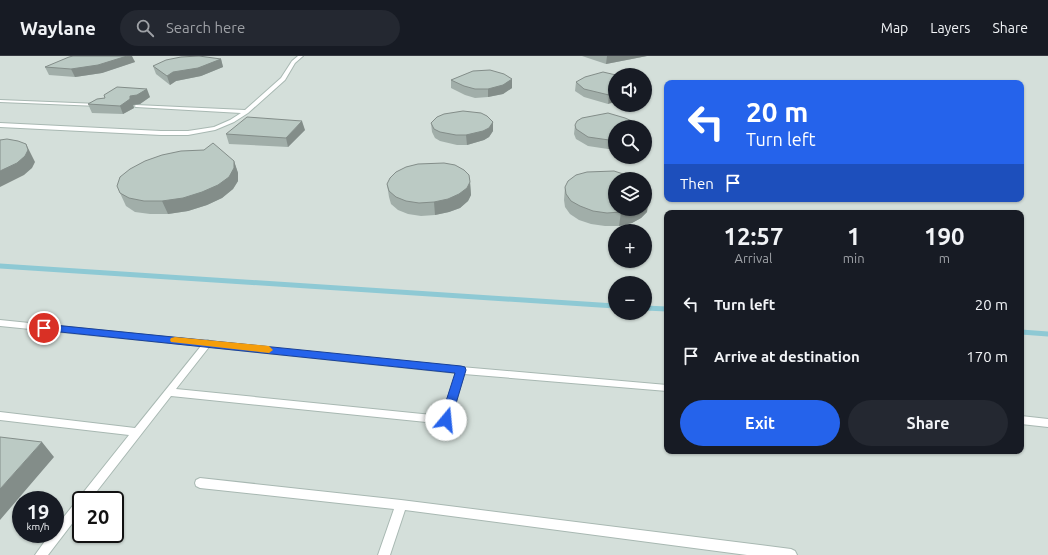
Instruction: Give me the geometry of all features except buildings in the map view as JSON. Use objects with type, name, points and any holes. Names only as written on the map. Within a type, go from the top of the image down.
[{"type":"lane","points":[[0,125],[188,134],[215,128],[232,122],[246,112],[283,79],[293,62],[301,56]]},
{"type":"lane","points":[[0,101],[106,105]]},
{"type":"lane","points":[[136,106],[246,112]]},
{"type":"lane","points":[[0,323],[461,370],[664,388]]},
{"type":"lane","points":[[91,491],[136,432],[208,343]]},
{"type":"lane","points":[[168,392],[446,420],[461,370]]},
{"type":"lane","points":[[0,416],[136,432]]},
{"type":"lane","points":[[1024,420],[1048,422]]},
{"type":"lane","points":[[200,483],[401,505],[792,555]]},
{"type":"lane","points":[[384,555],[401,505]]},
{"type":"lane","points":[[41,555],[72,515]]},
{"type":"shaded area","points":[[0,56],[1048,56],[1048,555],[0,555]]},
{"type":"waterway","points":[[0,266],[608,306]]},
{"type":"waterway","points":[[652,308],[664,309]]},
{"type":"waterway","points":[[1024,332],[1048,334]]},
{"type":"slow traffic","points":[[175,340],[269,350]]},
{"type":"route","points":[[44,328],[461,370],[446,420]]}]
